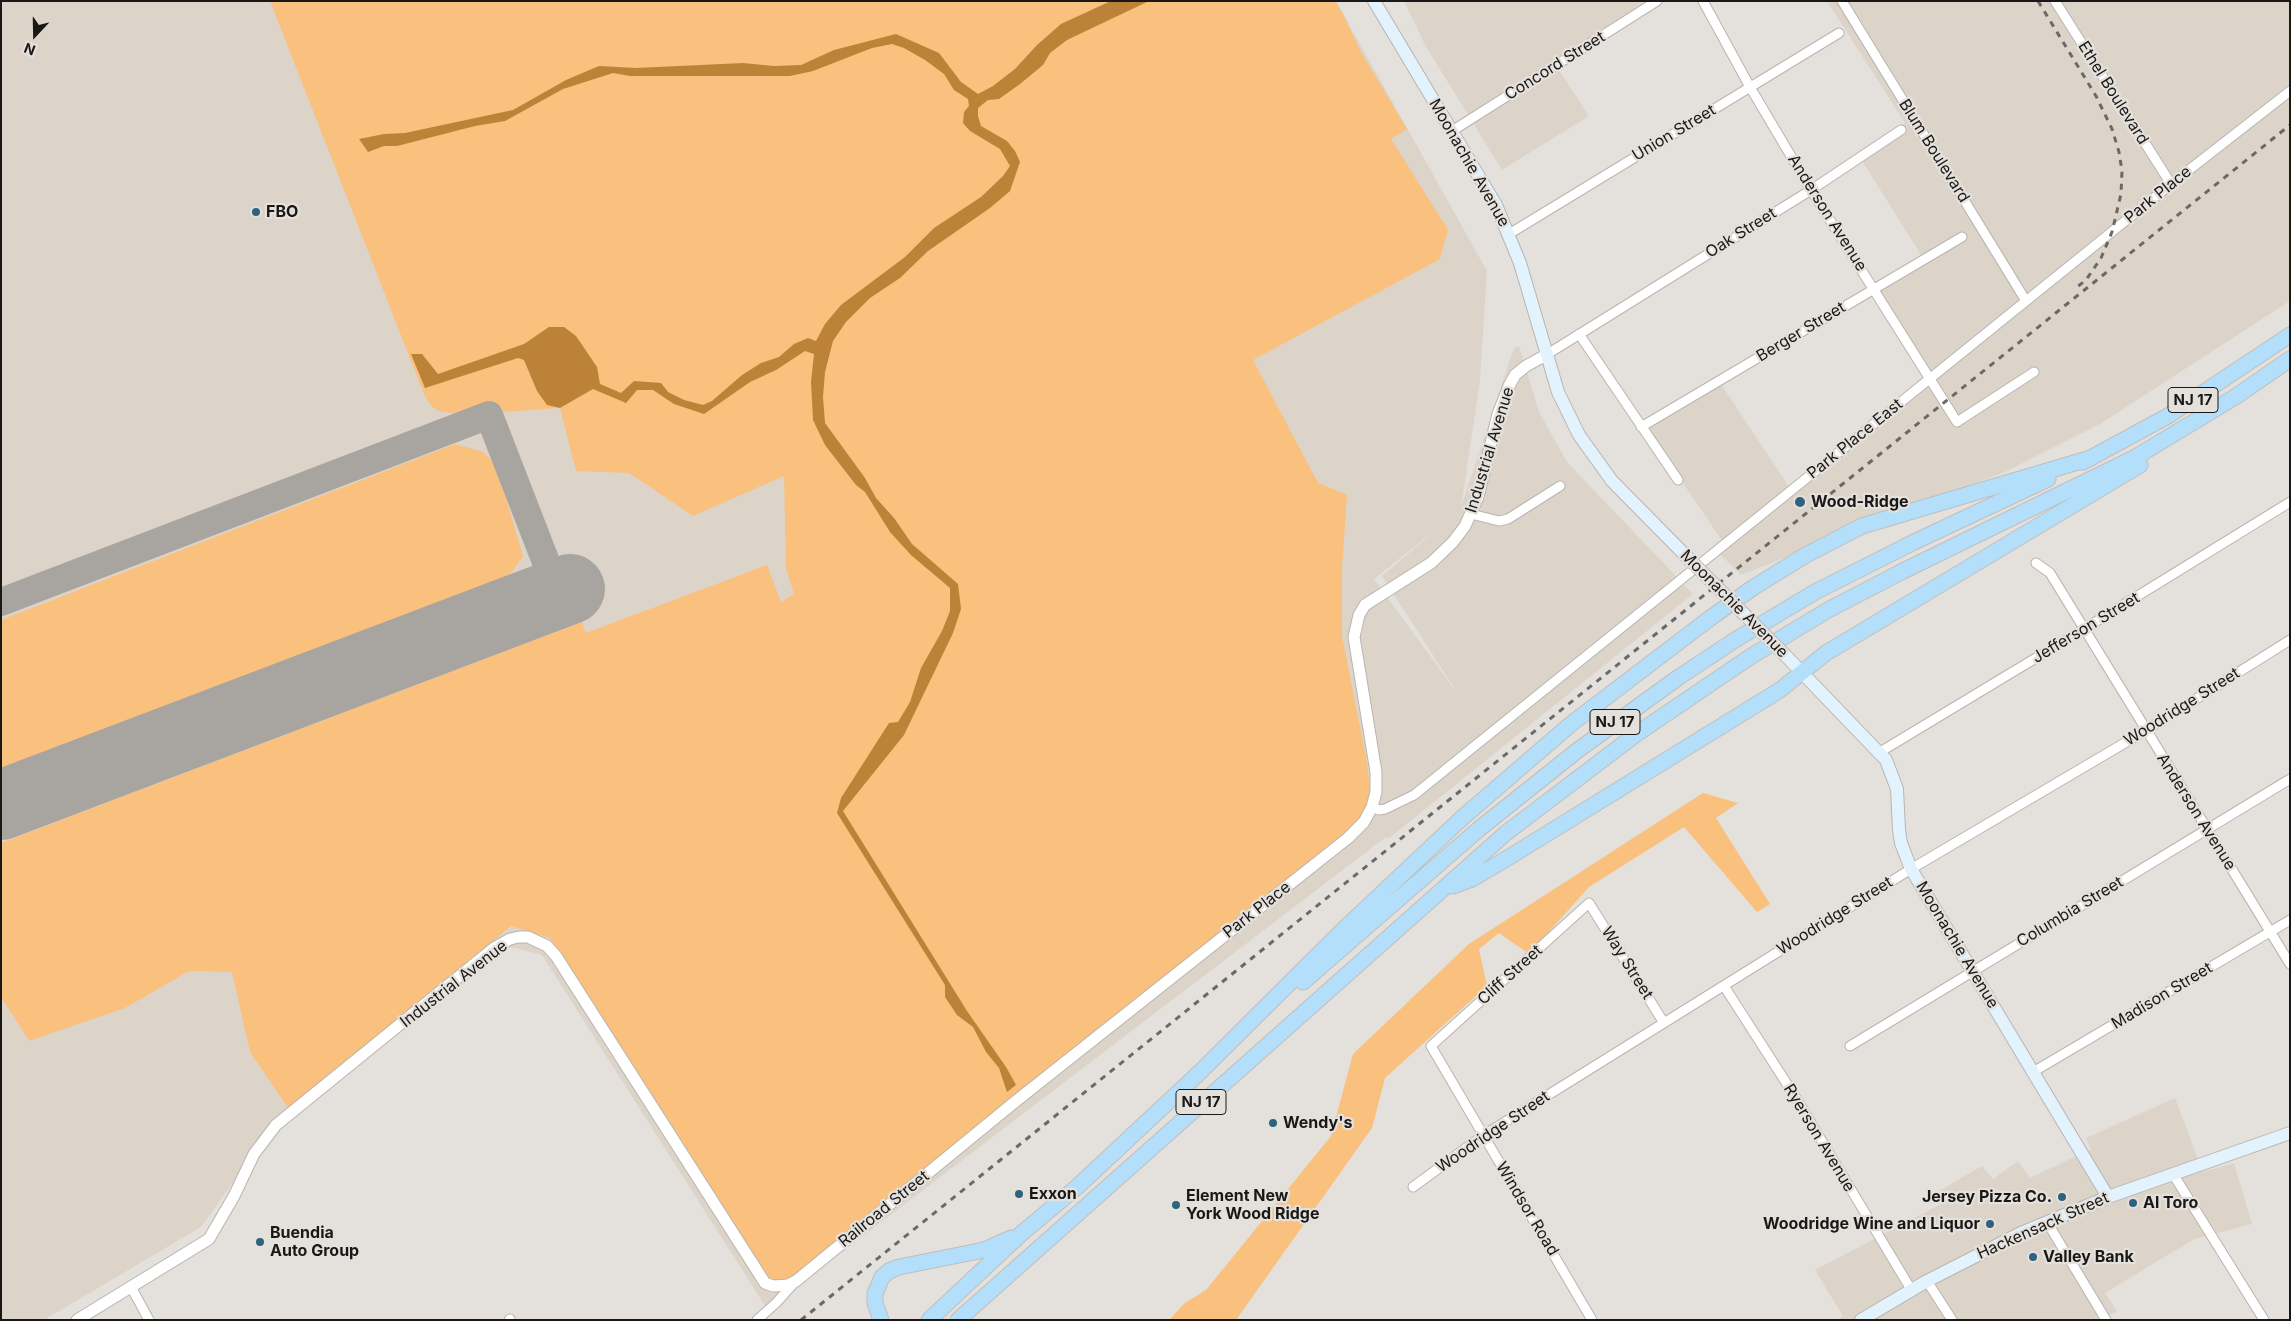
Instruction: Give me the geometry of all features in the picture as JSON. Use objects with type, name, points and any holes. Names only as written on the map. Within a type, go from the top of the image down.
[{"type":"highway","name":"NJ 17","points":[[929,1320],[1198,1074],[1478,829],[1578,750],[1679,677],[1735,640],[1815,592],[1912,543],[2091,458],[2168,416],[2290,335]]},
{"type":"highway","name":"NJ 17","points":[[958,1320],[1506,834],[1635,734],[1750,657],[1828,610],[1901,572],[2134,458],[2235,397],[2290,359]]},
{"type":"highway","points":[[1447,888],[1461,884],[1481,874],[1780,690],[1826,653],[2137,467],[2235,397]]},
{"type":"highway","points":[[1198,1074],[1343,930],[1462,818],[1571,724],[1732,602],[1806,555],[1862,526],[2091,458]]},
{"type":"highway","points":[[881,1320],[875,1304],[875,1294],[882,1277],[889,1271],[899,1267],[984,1250],[1022,1233]]},
{"type":"main road","name":"Moonachie Avenue","points":[[1376,2],[1490,193],[1520,263],[1546,355],[1566,412],[1597,462],[1624,493],[1880,752],[1892,773],[1897,789],[1900,836],[1911,869],[2108,1197]]},
{"type":"main road","name":"Hackensack Street","points":[[1861,1320],[1928,1281],[2008,1239],[2108,1197],[2290,1133]]},
{"type":"street","name":"Concord Street","points":[[1452,131],[1657,1]]},
{"type":"street","name":"Anderson Avenue","points":[[1703,1],[1750,87],[1811,190],[1875,288],[1957,422],[2034,372]]},
{"type":"street","name":"Blum Boulevard","points":[[1842,1],[2026,301]]},
{"type":"street","name":"Ethel Boulevard","points":[[2055,1],[2171,184]]},
{"type":"street","name":"Union Street","points":[[1509,234],[1839,33]]},
{"type":"street","name":"Park Place","points":[[2026,301],[2290,91]]},
{"type":"street","name":"Oak Street","points":[[1546,355],[1811,190],[1900,130]]},
{"type":"street","name":"Berger Street","points":[[1641,427],[1962,237]]},
{"type":"street","name":"Park Place East","points":[[1372,807],[1379,810],[1385,809],[1414,795],[2026,301]]},
{"type":"street","points":[[1579,334],[1678,480]]},
{"type":"street","name":"Industrial Avenue","points":[[1372,807],[1376,792],[1376,772],[1354,637],[1359,615],[1365,605],[1445,552],[1465,526],[1484,481],[1498,414],[1509,386],[1515,375],[1526,366],[1546,355]]},
{"type":"street","points":[[1471,514],[1499,521],[1508,519],[1560,486]]},
{"type":"street","name":"Jefferson Street","points":[[1880,752],[2290,502]]},
{"type":"street","name":"Anderson Avenue","points":[[2036,563],[2050,573],[2290,964]]},
{"type":"street","name":"Woodridge Street","points":[[1413,1187],[1484,1135],[1911,869],[2145,730],[2290,640]]},
{"type":"street","name":"Columbia Street","points":[[1850,1046],[2290,779]]},
{"type":"street","name":"Park Place","points":[[1016,1102],[1348,838],[1364,822],[1372,807]]},
{"type":"street","name":"Way Street","points":[[1589,903],[1664,1023]]},
{"type":"street","name":"Cliff Street","points":[[1431,1046],[1589,903]]},
{"type":"street","name":"Madison Street","points":[[2034,1072],[2290,920]]},
{"type":"street","name":"Industrial Avenue","points":[[77,1320],[198,1246],[213,1234],[254,1154],[276,1126],[494,948],[510,939],[518,937],[528,937],[547,946],[556,956],[765,1283],[773,1286],[788,1285],[796,1281]]},
{"type":"street","name":"Ryerson Avenue","points":[[1724,986],[1796,1098],[1912,1291]]},
{"type":"street","name":"Windsor Road","points":[[1431,1046],[1592,1320]]},
{"type":"street","name":"Railroad Street","points":[[757,1320],[796,1281],[1016,1102]]},
{"type":"street","points":[[2173,1174],[2264,1320]]},
{"type":"street","points":[[2047,1222],[2106,1320]]},
{"type":"street","points":[[1928,1281],[1952,1320]]},
{"type":"street","points":[[131,1287],[149,1320]]},
{"type":"shaded area","points":[[1,1],[1336,1],[1487,271],[1480,381],[1461,507],[1514,348],[1519,346],[1539,412],[1567,462],[1693,594],[1388,839],[1386,837],[767,1309],[542,955],[511,947],[267,1135],[201,1227],[44,1320],[1,1320]],"holes":[[[1442,525],[1382,576],[1460,697],[1374,579]]]},
{"type":"shaded area","points":[[270,1],[1335,1],[1361,52],[1407,129],[1391,139],[1448,230],[1440,259],[1253,360],[1318,483],[1347,495],[1342,567],[1342,636],[1367,763],[1372,807],[1364,822],[787,1289],[748,1269],[550,938],[511,926],[289,1109],[250,1052],[232,972],[189,971],[125,1008],[29,1041],[1,997],[1,843],[582,622],[586,633],[767,565],[781,602],[794,594],[786,568],[784,476],[693,516],[629,473],[576,471],[560,408],[503,412],[501,407],[492,401],[455,413],[441,412],[432,407],[424,394]]},
{"type":"shaded area","points":[[1111,1],[1149,1],[1067,40],[1050,53],[1043,65],[1020,84],[999,99],[988,100],[978,108],[981,126],[1007,141],[1015,151],[1020,162],[1010,191],[990,208],[928,251],[900,278],[870,298],[846,322],[833,341],[825,372],[823,397],[825,423],[865,478],[876,498],[894,518],[912,544],[958,584],[961,609],[953,633],[904,735],[843,811],[967,1011],[1006,1067],[1016,1085],[1007,1092],[999,1068],[986,1052],[973,1027],[957,1015],[945,997],[945,985],[837,813],[841,798],[889,723],[898,722],[910,702],[921,668],[942,631],[950,611],[950,588],[911,555],[890,532],[865,492],[856,485],[825,445],[813,420],[811,382],[814,354],[805,351],[776,370],[750,382],[704,414],[674,404],[653,390],[637,390],[626,403],[593,389],[560,408],[547,405],[537,391],[524,360],[518,358],[425,388],[411,354],[422,354],[438,374],[524,344],[549,327],[564,327],[576,336],[597,367],[600,384],[621,393],[634,381],[661,383],[668,392],[684,400],[703,405],[712,401],[742,375],[761,363],[779,357],[794,344],[808,338],[816,341],[825,324],[841,305],[905,257],[934,228],[981,197],[1003,176],[1010,166],[1000,149],[970,131],[963,123],[964,112],[969,106],[968,99],[954,90],[944,74],[925,60],[904,48],[892,44],[872,48],[813,71],[790,76],[630,76],[613,73],[563,89],[505,121],[475,126],[397,146],[384,146],[368,152],[359,139],[384,134],[405,133],[513,110],[566,80],[599,66],[636,68],[743,63],[774,66],[801,65],[834,50],[896,34],[939,53],[961,82],[978,94],[993,86],[1015,69],[1037,45],[1061,24]]},
{"type":"shaded area","points":[[1404,1],[1659,1],[1556,66],[1589,116],[1502,170],[1425,45]]},
{"type":"shaded area","points":[[1827,1],[2290,1],[2290,301],[2100,424],[2007,471],[1741,575],[1717,551],[1725,545],[1645,427],[1719,381],[1791,490],[1929,381],[1873,289],[1923,258],[1859,156],[1905,123]]},
{"type":"shaded area","points":[[455,444],[483,452],[496,465],[523,556],[512,572],[502,579],[1,771],[1,620]]},
{"type":"shaded area","points":[[1703,793],[1738,803],[1716,818],[1770,904],[1757,912],[1684,827],[1589,887],[1529,954],[1499,933],[1479,949],[1487,986],[1385,1078],[1372,1128],[1236,1320],[1169,1320],[1185,1303],[1206,1290],[1331,1136],[1353,1054],[1469,944]]},
{"type":"shaded area","points":[[2175,1098],[2203,1172],[2234,1163],[2252,1224],[2194,1239],[2105,1293],[2117,1311],[2101,1320],[1837,1320],[1843,1316],[1815,1270],[1941,1204],[1939,1191],[1982,1166],[1993,1179],[2018,1161],[2030,1178],[2091,1149],[2086,1138]]},
{"type":"taxiway","points":[[1,602],[489,415],[558,593]]},
{"type":"runway","points":[[1,805],[570,589]]},
{"type":"railway","points":[[2038,1],[2096,96],[2112,129],[2122,171],[2121,194],[2112,232],[2101,258],[2086,280],[2077,287]]},
{"type":"railway","points":[[801,1320],[2290,125]]},
{"type":"place","name":"FBO","points":[[256,212]]},
{"type":"place","name":"Wood-Ridge","points":[[1800,502]]},
{"type":"place","name":"Wendy's","points":[[1273,1123]]},
{"type":"place","name":"Exxon","points":[[1019,1194]]},
{"type":"place","name":"Jersey Pizza Co.","points":[[2062,1197]]},
{"type":"place","name":"Al Toro","points":[[2133,1203]]},
{"type":"place","name":"Element New York Wood Ridge","points":[[1176,1205]]},
{"type":"place","name":"Woodridge Wine and Liquor","points":[[1990,1224]]},
{"type":"place","name":"Buendia Auto Group","points":[[260,1242]]},
{"type":"place","name":"Valley Bank","points":[[2033,1257]]}]
